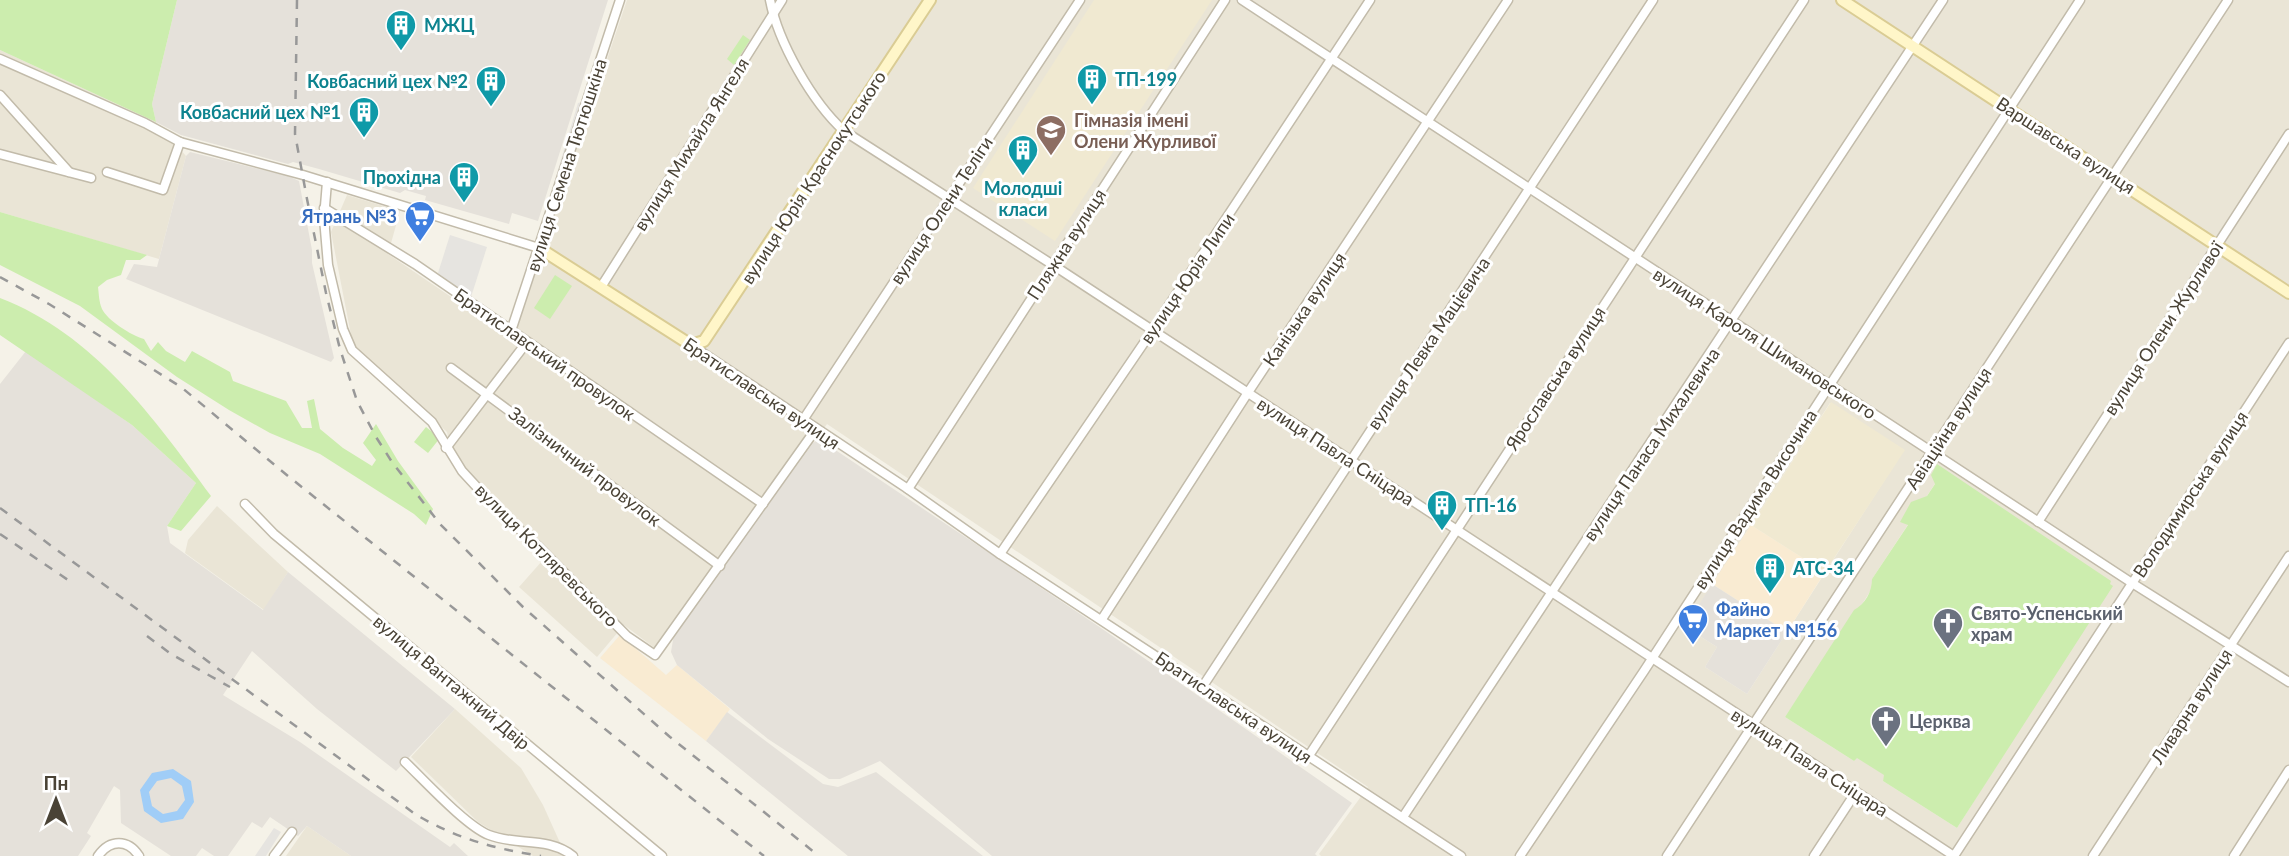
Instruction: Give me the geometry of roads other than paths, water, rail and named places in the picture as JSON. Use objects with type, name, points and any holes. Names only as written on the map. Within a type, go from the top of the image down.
[{"type":"street","name":"вулиця Семена Тютюшкіна","points":[[511,331],[620,0]]},
{"type":"street","name":"вулиця Павла Сніцара","points":[[770,0],[783,39],[800,71],[824,110],[844,131],[1053,265],[1954,856]]},
{"type":"street","name":"вулиця Михайла Янгеля","points":[[601,287],[782,0]]},
{"type":"street","name":"вулиця Юрія Краснокутського","points":[[691,345],[699,345],[704,341],[930,0]]},
{"type":"street","name":"вулиця Олени Теліги","points":[[803,420],[1080,0]]},
{"type":"street","name":"Пляжна вулиця","points":[[908,489],[1225,0]]},
{"type":"street","name":"вулиця Кароля Шимановського","points":[[1242,0],[2038,522],[2289,682]]},
{"type":"street","name":"вулиця Юрія Липи","points":[[1000,554],[1152,331],[1370,0]]},
{"type":"street","name":"Канізька вулиця","points":[[1102,619],[1247,394],[1508,0]]},
{"type":"street","name":"вулиця Левка Мацієвича","points":[[1203,686],[1653,0]]},
{"type":"street","name":"Ярославська вулиця","points":[[1308,757],[1804,0]]},
{"type":"street","name":"Варшавська вулиця","points":[[1842,0],[2289,293]]},
{"type":"street","name":"вулиця Панаса Михалевича","points":[[1403,817],[1943,0]]},
{"type":"street","name":"вулиця Вадима Височина","points":[[1520,856],[2080,0]]},
{"type":"street","name":"Авіаційна вулиця","points":[[1667,856],[2228,0]]},
{"type":"street","name":"Братиславська вулиця","points":[[0,59],[145,123],[180,142],[327,182],[538,248],[691,345],[908,489],[1000,554],[1461,856]]},
{"type":"street","points":[[0,95],[69,172]]},
{"type":"street","name":"вулиця Олени Журливої","points":[[2038,522],[2289,134]]},
{"type":"street","points":[[107,172],[163,190],[180,142]]},
{"type":"street","points":[[0,154],[91,178]]},
{"type":"street","name":"вулиця Котляревського","points":[[327,182],[324,208],[328,265],[343,329],[352,350],[432,422],[462,471],[498,510],[539,547],[627,636],[654,655],[720,566]]},
{"type":"street","name":"Братиславський провулок","points":[[324,208],[415,264],[763,505]]},
{"type":"street","points":[[446,448],[527,342]]},
{"type":"street","name":"Володимирська вулиця","points":[[1954,856],[2289,343]]},
{"type":"street","name":"Залізничний провулок","points":[[451,368],[720,566]]},
{"type":"street","points":[[720,566],[816,429]]},
{"type":"street","name":"вулиця Вантажний Двір","points":[[245,504],[274,534],[662,856]]},
{"type":"street","name":"Ливарна вулиця","points":[[2093,856],[2289,556]]},
{"type":"street","points":[[405,762],[470,823],[487,834],[542,843],[560,848],[573,856]]},
{"type":"street","points":[[2234,856],[2289,770]]},
{"type":"street","points":[[1814,856],[1856,792]]},
{"type":"street","points":[[274,856],[292,832]]},
{"type":"street","points":[[102,855],[108,846],[122,843],[131,846],[139,856]]},
{"type":"water","points":[[173,769],[191,781],[194,802],[183,819],[161,823],[144,811],[140,790],[152,773]],"holes":[[[171,778],[182,786],[185,800],[177,811],[163,814],[152,806],[149,792],[157,781]]]},
{"type":"railway","points":[[297,0],[295,134],[326,293],[340,349],[357,401],[376,437],[440,524],[523,607],[670,737],[819,856]]},
{"type":"railway","points":[[0,277],[49,304],[181,387],[288,476],[764,856]]},
{"type":"railway","points":[[0,508],[415,814],[445,830],[476,841],[541,856]]},
{"type":"railway","points":[[0,534],[74,584]]},
{"type":"railway","points":[[147,636],[171,654],[230,687]]},
{"type":"place","name":"МЖЦ","points":[[401,52]]},
{"type":"place","name":"ТП-199","points":[[1092,106]]},
{"type":"place","name":"Ковбасний цех №2","points":[[491,108]]},
{"type":"place","name":"Ковбасний цех №1","points":[[364,139]]},
{"type":"place","name":"Гімназія імені Олени Журливої","points":[[1051,157]]},
{"type":"place","name":"Молодші класи","points":[[1023,177]]},
{"type":"place","name":"Прохідна","points":[[464,204]]},
{"type":"place","name":"Ятрань №3","points":[[420,243]]},
{"type":"place","name":"ТП-16","points":[[1442,532]]},
{"type":"place","name":"АТС-34","points":[[1770,595]]},
{"type":"place","name":"Файно Маркет №156","points":[[1693,646]]},
{"type":"place","name":"Свято-Успенський храм","points":[[1948,650]]},
{"type":"place","name":"Церква","points":[[1886,748]]}]
